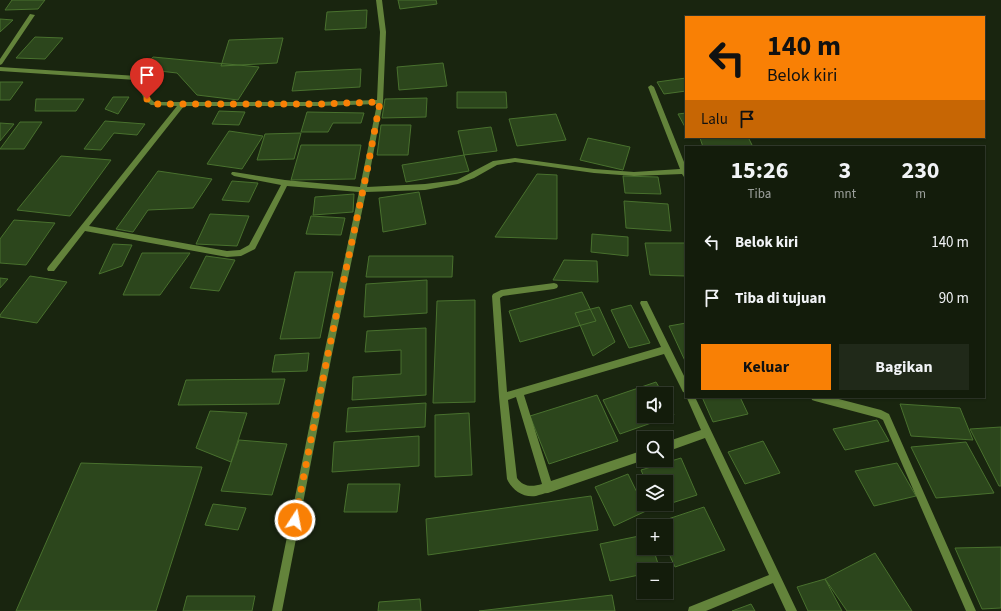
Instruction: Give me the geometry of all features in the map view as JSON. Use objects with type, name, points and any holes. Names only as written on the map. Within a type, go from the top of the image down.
[{"type":"street","points":[[277,611],[380,102],[383,32],[379,0]]},
{"type":"street","points":[[0,63],[32,14]]},
{"type":"street","points":[[0,69],[133,77],[139,79],[147,99],[150,102],[182,104],[318,104],[380,102]]},
{"type":"street","points":[[234,174],[285,183],[363,190],[444,185],[458,182],[472,176],[495,163],[515,160],[590,171],[616,173],[685,173],[651,87]]},
{"type":"street","points":[[51,269],[182,104]]},
{"type":"street","points":[[83,228],[227,254],[241,253],[252,247],[285,183]]},
{"type":"street","points":[[554,286],[501,293],[497,295],[503,397],[514,482],[520,488],[536,491],[637,457]]},
{"type":"street","points":[[644,303],[685,386]]},
{"type":"street","points":[[503,397],[667,349]]},
{"type":"street","points":[[519,393],[548,488]]},
{"type":"street","points":[[690,398],[792,611]]},
{"type":"street","points":[[819,398],[881,414],[886,417],[971,611]]},
{"type":"street","points":[[673,445],[707,433]]},
{"type":"street","points":[[693,611],[776,577]]},
{"type":"building","points":[[12,0],[45,0],[38,9],[5,10]]},
{"type":"building","points":[[398,0],[436,0],[437,4],[400,9]]},
{"type":"building","points":[[367,10],[366,28],[325,30],[327,12]]},
{"type":"building","points":[[0,19],[13,20],[0,32]]},
{"type":"building","points":[[35,37],[63,38],[45,59],[16,58]]},
{"type":"building","points":[[283,38],[277,63],[221,66],[229,40]]},
{"type":"building","points":[[153,57],[259,67],[238,100],[197,95],[177,73],[142,69]]},
{"type":"building","points":[[443,63],[447,86],[399,90],[397,67]]},
{"type":"building","points":[[361,69],[360,87],[292,91],[296,72]]},
{"type":"building","points":[[685,78],[685,91],[664,94],[657,82]]},
{"type":"building","points":[[0,82],[23,82],[10,100],[0,100]]},
{"type":"building","points":[[457,92],[506,92],[507,108],[457,108]]},
{"type":"building","points":[[113,97],[129,97],[118,114],[105,109]]},
{"type":"building","points":[[427,98],[426,117],[382,118],[385,99]]},
{"type":"building","points":[[36,99],[84,99],[76,111],[35,111]]},
{"type":"building","points":[[219,111],[245,112],[239,125],[212,124]]},
{"type":"building","points":[[307,112],[364,113],[361,123],[333,123],[328,132],[301,132]]},
{"type":"building","points":[[685,113],[685,127],[678,114]]},
{"type":"building","points":[[556,114],[566,140],[517,146],[509,119]]},
{"type":"building","points":[[105,121],[145,124],[137,135],[114,133],[101,150],[84,149]]},
{"type":"building","points":[[20,122],[42,122],[24,149],[0,149]]},
{"type":"building","points":[[0,123],[14,124],[0,141]]},
{"type":"building","points":[[381,125],[411,125],[408,155],[377,155]]},
{"type":"building","points":[[491,127],[497,151],[464,155],[458,131]]},
{"type":"building","points":[[229,131],[263,136],[242,169],[207,164]]},
{"type":"building","points":[[301,133],[294,159],[257,160],[265,134]]},
{"type":"building","points":[[588,138],[630,147],[623,170],[580,160]]},
{"type":"building","points":[[700,138],[748,138],[752,146],[703,146]]},
{"type":"building","points":[[301,145],[361,145],[355,179],[291,180]]},
{"type":"building","points":[[464,155],[469,171],[406,182],[402,165]]},
{"type":"building","points":[[61,156],[111,160],[70,216],[17,210]]},
{"type":"building","points":[[158,171],[212,179],[193,208],[148,210],[133,232],[116,229]]},
{"type":"building","points":[[537,174],[557,175],[557,239],[495,237]]},
{"type":"building","points":[[623,176],[658,177],[661,194],[625,193]]},
{"type":"building","points":[[232,181],[258,183],[249,202],[222,200]]},
{"type":"building","points":[[419,192],[426,224],[383,232],[379,198]]},
{"type":"building","points":[[354,194],[353,212],[313,215],[315,197]]},
{"type":"building","points":[[624,201],[668,204],[671,231],[626,228]]},
{"type":"building","points":[[210,214],[249,216],[237,246],[196,244]]},
{"type":"building","points":[[311,216],[345,218],[341,235],[306,234]]},
{"type":"building","points":[[14,220],[55,223],[26,265],[0,263],[0,239]]},
{"type":"building","points":[[592,234],[628,237],[628,256],[591,252]]},
{"type":"building","points":[[645,243],[685,243],[685,276],[650,275]]},
{"type":"building","points":[[113,244],[132,245],[122,266],[99,274]]},
{"type":"building","points":[[142,253],[190,253],[160,295],[123,295]]},
{"type":"building","points":[[206,256],[235,260],[219,291],[190,288]]},
{"type":"building","points":[[369,256],[453,256],[452,277],[366,277]]},
{"type":"building","points":[[564,260],[597,261],[598,282],[553,280]]},
{"type":"building","points":[[295,272],[333,272],[320,338],[280,339]]},
{"type":"building","points":[[30,276],[67,282],[37,323],[0,317],[0,315]]},
{"type":"building","points":[[0,278],[8,279],[0,288]]},
{"type":"building","points":[[427,280],[427,313],[364,317],[366,284]]},
{"type":"building","points":[[582,292],[596,321],[520,342],[509,311]]},
{"type":"building","points":[[475,300],[475,402],[433,403],[437,301]]},
{"type":"building","points":[[631,305],[650,343],[629,348],[611,310]]},
{"type":"building","points":[[599,307],[615,342],[593,356],[575,313]]},
{"type":"building","points":[[685,323],[685,361],[669,326]]},
{"type":"building","points":[[426,328],[426,395],[352,400],[353,377],[401,374],[401,350],[365,352],[367,331]]},
{"type":"building","points":[[309,353],[307,371],[272,372],[275,355]]},
{"type":"building","points":[[285,379],[279,404],[178,405],[186,380]]},
{"type":"building","points":[[656,382],[659,387],[641,387]]},
{"type":"building","points":[[637,388],[637,423],[651,423],[620,434],[603,400]]},
{"type":"building","points":[[597,395],[618,441],[549,464],[530,416]]},
{"type":"building","points":[[702,398],[740,398],[748,414],[713,422]]},
{"type":"building","points":[[426,403],[425,427],[346,432],[348,408]]},
{"type":"building","points":[[900,404],[960,408],[973,440],[911,436]]},
{"type":"building","points":[[210,411],[247,413],[231,462],[196,448]]},
{"type":"building","points":[[469,413],[472,475],[435,477],[435,415]]},
{"type":"building","points":[[877,420],[889,441],[845,450],[833,429]]},
{"type":"building","points":[[1001,427],[1001,486],[999,486],[970,429]]},
{"type":"building","points":[[419,436],[419,466],[332,472],[334,442]]},
{"type":"building","points":[[239,440],[287,444],[272,495],[221,491]]},
{"type":"building","points":[[763,441],[780,473],[745,484],[728,452]]},
{"type":"building","points":[[966,442],[994,493],[936,498],[911,447]]},
{"type":"building","points":[[681,458],[697,495],[673,503],[673,475],[643,475],[641,470],[651,467],[673,467],[673,460]]},
{"type":"building","points":[[81,463],[202,467],[156,611],[16,611]]},
{"type":"building","points":[[897,463],[916,496],[874,506],[855,471]]},
{"type":"building","points":[[628,474],[637,492],[637,511],[646,511],[614,526],[595,487]]},
{"type":"building","points":[[348,484],[400,484],[397,512],[344,512]]},
{"type":"building","points":[[591,496],[598,530],[428,555],[426,519]]},
{"type":"building","points":[[213,504],[246,508],[238,530],[205,525]]},
{"type":"building","points":[[704,507],[725,550],[675,567],[670,555],[673,555],[673,519],[668,519]]},
{"type":"building","points":[[637,536],[637,555],[655,555],[658,563],[637,563],[637,575],[610,581],[600,544]]},
{"type":"building","points":[[1001,547],[1001,608],[982,609],[955,548]]},
{"type":"building","points":[[875,553],[912,611],[847,611],[825,579]]},
{"type":"building","points":[[825,579],[842,611],[808,611],[797,587]]},
{"type":"building","points":[[612,595],[615,611],[479,611]]},
{"type":"building","points":[[187,596],[255,596],[252,611],[183,611]]},
{"type":"building","points":[[420,599],[421,611],[378,611],[379,602]]},
{"type":"building","points":[[751,604],[755,611],[732,611]]},
{"type":"route","points":[[147,99],[153,104],[318,104],[380,102],[295,520]]}]
